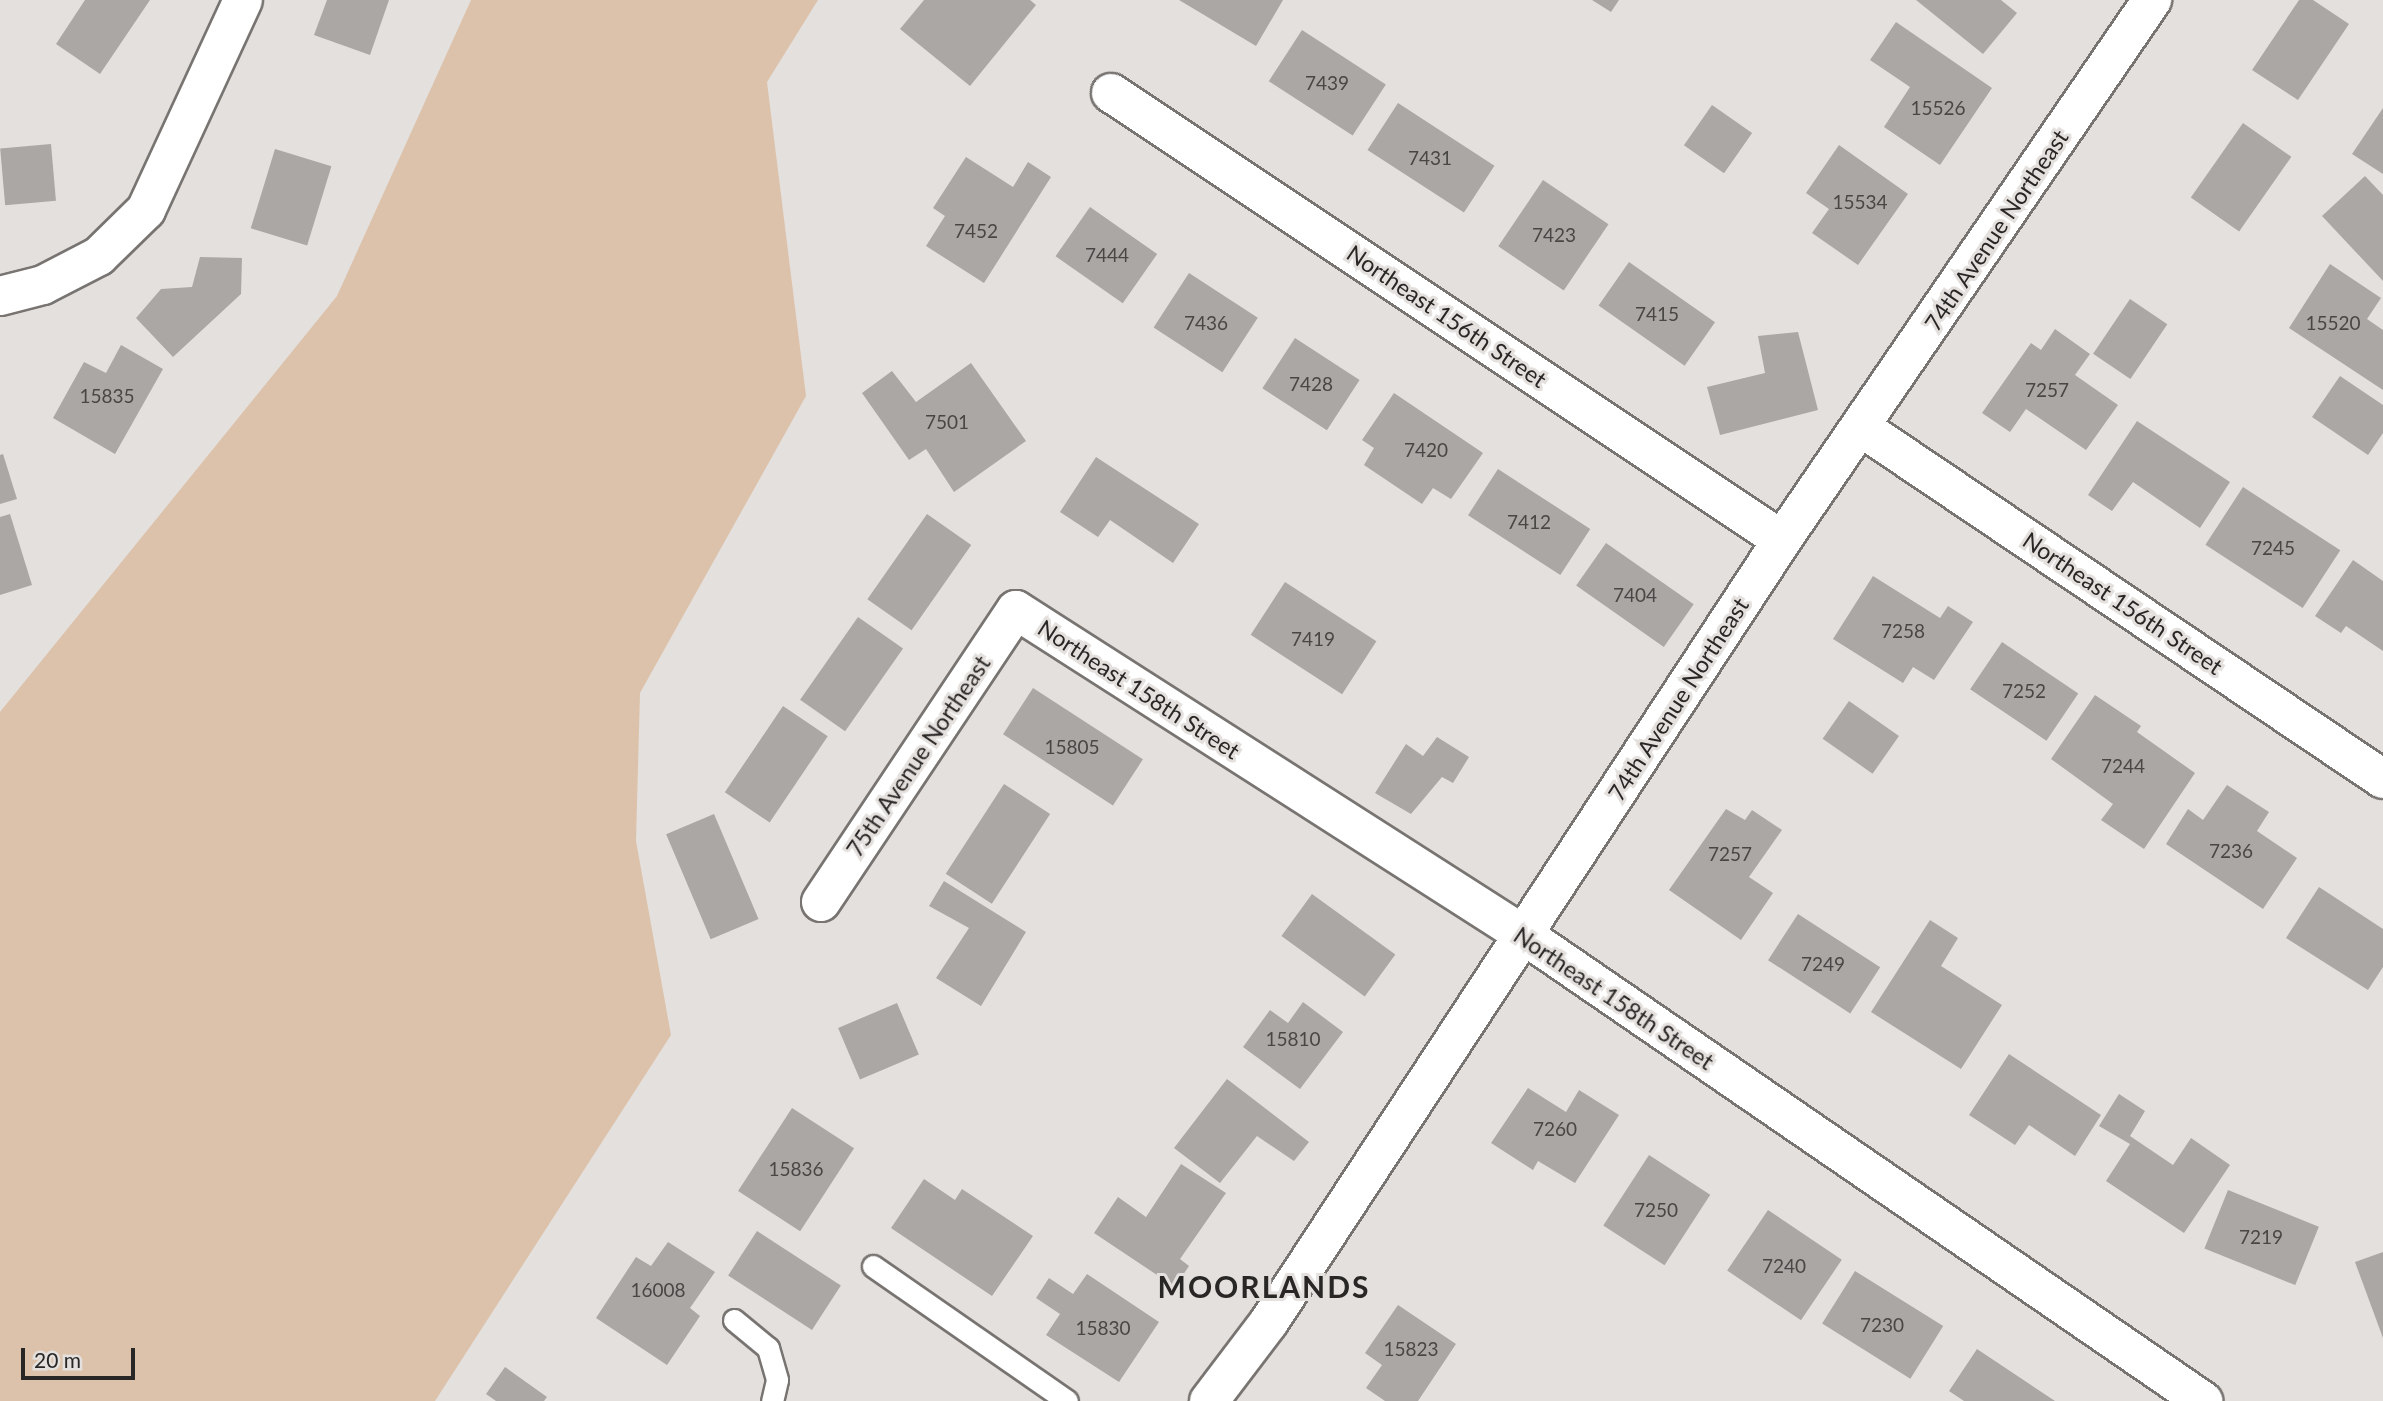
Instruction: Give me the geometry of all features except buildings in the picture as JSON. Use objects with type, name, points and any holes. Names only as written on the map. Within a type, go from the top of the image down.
[{"type":"street","points":[[0,296],[43,285],[99,256],[146,210],[243,0]]},
{"type":"street","name":"74th Avenue Northeast","points":[[1209,1401],[1269,1322],[1782,540],[1862,428],[2152,0]]},
{"type":"street","name":"Northeast 156th Street","points":[[1111,93],[1782,540]]},
{"type":"street","name":"Northeast 156th Street","points":[[1862,428],[2383,779]]},
{"type":"street","name":"Northeast 158th Street","points":[[1016,610],[1524,936],[2203,1401]]},
{"type":"street","name":"75th Avenue Northeast","points":[[821,902],[1016,610]]},
{"type":"lane","points":[[873,1266],[1067,1401]]},
{"type":"lane","points":[[733,1320],[768,1348],[778,1380],[772,1401]]},
{"type":"shaded area","points":[[471,0],[818,0],[767,82],[806,396],[640,693],[636,841],[671,1035],[435,1401],[0,1401],[0,712],[337,296]]},
{"type":"district","name":"MOORLANDS","points":[[1264,1286]]}]
